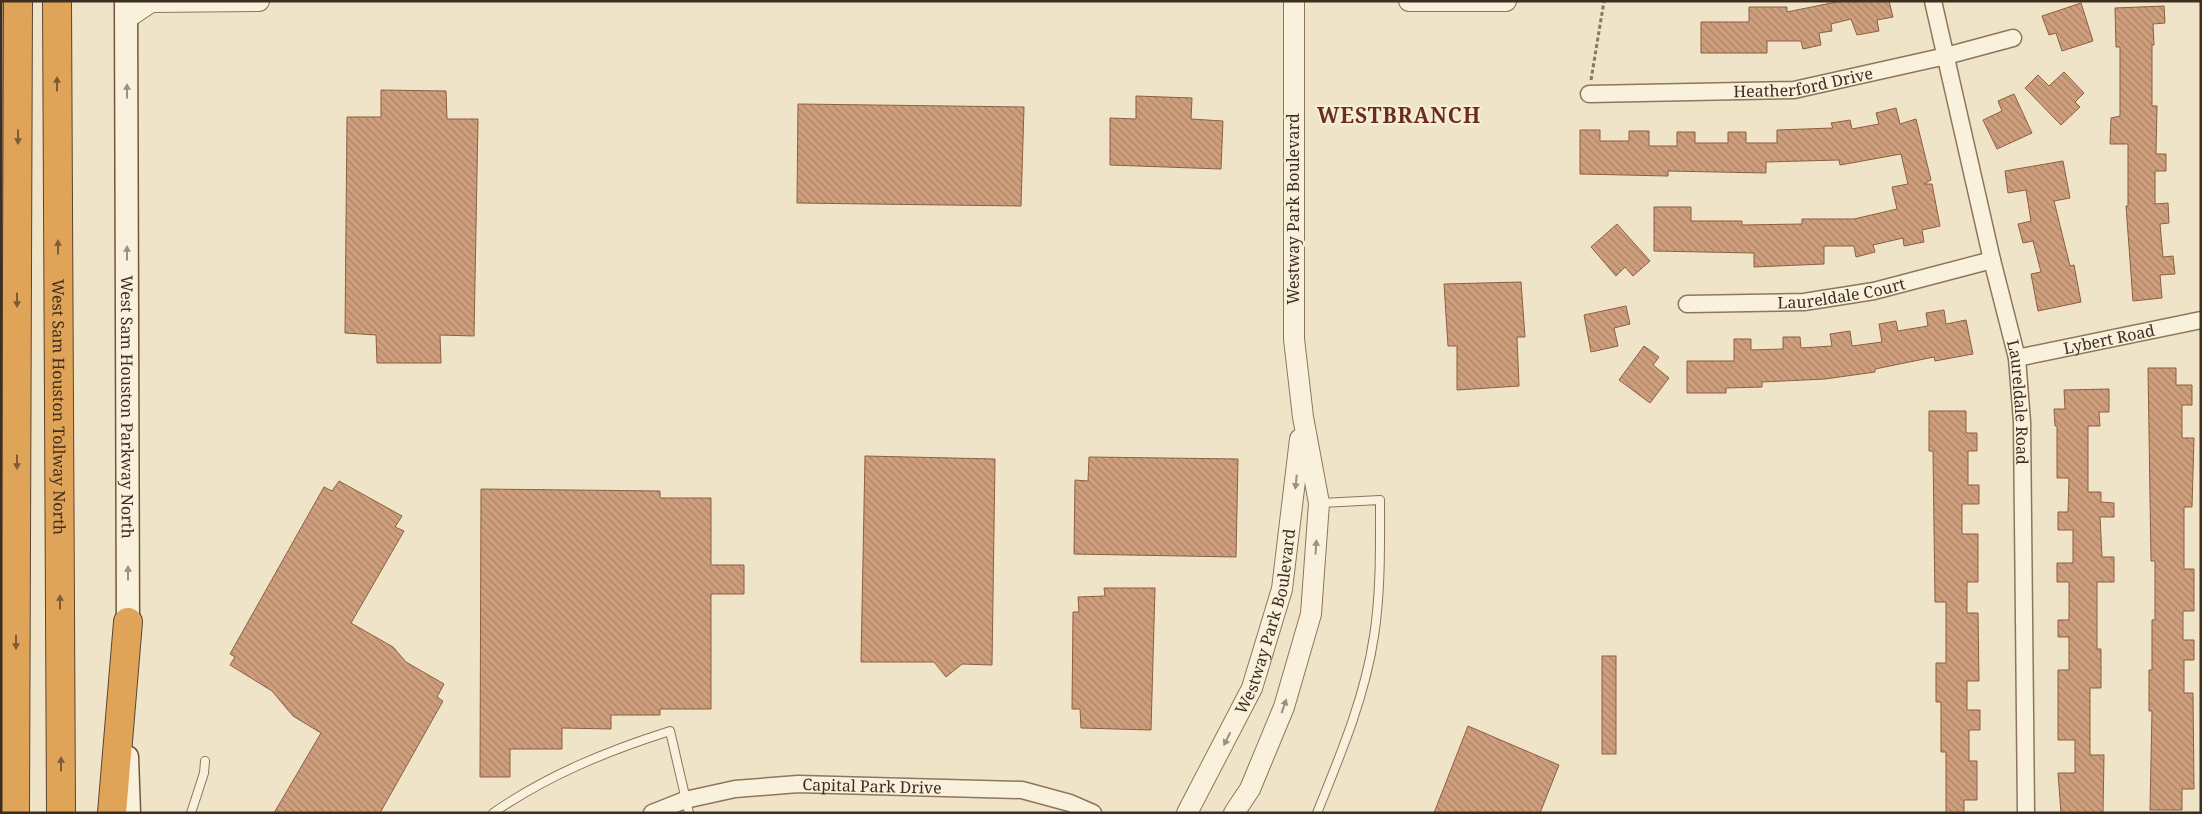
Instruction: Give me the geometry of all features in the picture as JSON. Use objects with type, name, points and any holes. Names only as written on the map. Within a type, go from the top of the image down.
[{"type":"highway","points":[[15,813],[18,1]]},
{"type":"highway","name":"West Sam Houston Tollway North","points":[[57,1],[61,813]]},
{"type":"highway","points":[[112,813],[128,622]]},
{"type":"main road","name":"West Sam Houston Parkway North","points":[[126,10],[127,751],[129,813]]},
{"type":"street","points":[[126,10],[151,2],[259,1]]},
{"type":"street","name":"Westway Park Boulevard","points":[[1234,813],[1250,789],[1284,707],[1311,614],[1319,503],[1303,417],[1294,340],[1294,1]]},
{"type":"street","points":[[1408,1],[1506,1]]},
{"type":"street","name":"Laureldale Road","points":[[1933,1],[1992,260],[2017,358],[2022,422],[2026,813]]},
{"type":"street","name":"Heatherford Drive","points":[[1589,94],[1794,90],[1946,56],[2013,38]]},
{"type":"street","name":"Laureldale Court","points":[[1687,304],[1804,302],[1874,291],[1992,260]]},
{"type":"street","name":"Lybert Road","points":[[2017,358],[2201,320]]},
{"type":"street","name":"Westway Park Boulevard","points":[[1187,813],[1252,688],[1282,589],[1303,417]]},
{"type":"street","name":"Capital Park Drive","points":[[652,813],[687,806],[735,789],[798,784],[1022,790],[1070,803],[1093,813]]},
{"type":"lane","points":[[1317,813],[1362,689],[1374,637],[1379,580],[1380,500],[1319,503]]},
{"type":"lane","points":[[493,813],[572,768],[608,751],[670,731],[687,806]]},
{"type":"lane","points":[[191,813],[204,773],[205,760]]},
{"type":"path","points":[[1589,94],[1604,1]]},
{"type":"building","points":[[1841,1],[1889,1],[1893,17],[1877,20],[1879,31],[1857,35],[1851,19],[1831,24],[1832,31],[1819,33],[1821,45],[1803,49],[1801,41],[1767,41],[1767,53],[1701,53],[1701,22],[1749,22],[1749,7],[1787,7],[1787,12]]},
{"type":"building","points":[[2081,3],[2093,41],[2062,51],[2056,33],[2049,35],[2042,16]]},
{"type":"building","points":[[2164,6],[2165,23],[2153,24],[2154,45],[2152,45],[2152,106],[2157,106],[2156,154],[2166,154],[2166,171],[2155,171],[2155,204],[2168,203],[2169,223],[2160,224],[2163,257],[2173,256],[2175,274],[2160,275],[2162,298],[2133,301],[2126,206],[2128,206],[2128,144],[2110,144],[2111,118],[2120,116],[2120,47],[2116,47],[2115,8]]},
{"type":"building","points":[[2064,72],[2084,93],[2075,102],[2080,107],[2061,125],[2025,88],[2038,75],[2049,86]]},
{"type":"building","points":[[381,90],[446,91],[447,119],[478,119],[474,336],[440,335],[441,363],[377,363],[376,335],[345,333],[347,117],[381,117]]},
{"type":"building","points":[[2014,94],[2032,133],[1997,149],[1983,120],[2002,111],[1998,101]]},
{"type":"building","points":[[1136,96],[1192,98],[1191,119],[1223,121],[1221,169],[1110,165],[1110,118],[1136,119]]},
{"type":"building","points":[[798,104],[1024,107],[1021,206],[797,203]]},
{"type":"building","points":[[1896,108],[1900,124],[1916,119],[1931,180],[1924,184],[1932,184],[1940,226],[1922,230],[1924,242],[1904,246],[1903,238],[1873,245],[1875,252],[1856,257],[1854,246],[1824,246],[1824,264],[1754,267],[1754,253],[1654,251],[1654,207],[1691,207],[1691,221],[1742,221],[1742,225],[1802,224],[1802,219],[1854,219],[1897,209],[1892,187],[1908,184],[1901,154],[1840,165],[1839,160],[1766,162],[1766,173],[1668,171],[1668,176],[1580,174],[1580,130],[1600,130],[1600,141],[1629,141],[1629,131],[1649,131],[1649,146],[1677,146],[1677,132],[1695,132],[1695,143],[1728,143],[1728,132],[1746,132],[1746,143],[1777,143],[1777,130],[1833,128],[1831,123],[1850,120],[1852,129],[1879,124],[1876,113]]},
{"type":"building","points":[[2063,161],[2070,198],[2054,201],[2070,266],[2074,265],[2081,302],[2038,311],[2031,274],[2041,272],[2033,241],[2023,243],[2018,224],[2031,221],[2026,190],[2008,193],[2005,171]]},
{"type":"building","points":[[1617,224],[1650,261],[1633,276],[1625,267],[1616,276],[1591,247]]},
{"type":"building","points":[[1521,282],[1525,337],[1517,337],[1519,386],[1457,390],[1457,346],[1448,346],[1444,284]]},
{"type":"building","points":[[1626,306],[1630,324],[1614,328],[1618,346],[1591,352],[1584,315]]},
{"type":"building","points":[[1944,310],[1946,324],[1966,320],[1973,354],[1935,361],[1934,357],[1875,369],[1875,372],[1825,379],[1762,382],[1762,387],[1726,388],[1726,393],[1687,393],[1687,361],[1734,361],[1734,339],[1751,339],[1751,350],[1783,349],[1783,337],[1800,337],[1801,348],[1832,346],[1830,334],[1850,331],[1852,346],[1882,342],[1879,324],[1896,321],[1898,331],[1928,326],[1926,313]]},
{"type":"building","points":[[1644,346],[1659,357],[1653,365],[1669,378],[1650,403],[1619,380]]},
{"type":"building","points":[[2148,368],[2176,368],[2176,385],[2192,385],[2192,405],[2182,405],[2182,438],[2194,438],[2192,507],[2184,507],[2184,569],[2194,569],[2194,611],[2183,611],[2183,640],[2194,640],[2194,660],[2184,660],[2184,693],[2193,693],[2194,789],[2182,789],[2182,810],[2150,810],[2152,711],[2149,711],[2149,670],[2152,670],[2152,620],[2155,620],[2155,561],[2151,561]]},
{"type":"building","points":[[2109,389],[2109,412],[2099,412],[2100,426],[2088,426],[2088,492],[2101,492],[2101,502],[2114,503],[2114,517],[2100,517],[2102,557],[2114,557],[2114,582],[2097,582],[2097,649],[2101,649],[2101,688],[2090,688],[2090,755],[2104,755],[2103,813],[2061,813],[2058,773],[2075,773],[2075,740],[2058,740],[2058,670],[2069,670],[2069,637],[2058,637],[2058,620],[2069,620],[2069,582],[2057,582],[2057,563],[2073,563],[2073,530],[2058,530],[2058,512],[2068,512],[2069,478],[2057,478],[2057,426],[2055,426],[2054,409],[2065,409],[2064,390]]},
{"type":"building","points":[[1929,411],[1966,411],[1966,433],[1977,433],[1977,451],[1968,451],[1968,485],[1979,485],[1979,504],[1962,504],[1962,534],[1978,534],[1978,582],[1967,582],[1967,613],[1978,613],[1979,681],[1967,681],[1967,710],[1980,710],[1980,730],[1969,730],[1969,761],[1977,761],[1977,800],[1964,800],[1964,813],[1946,813],[1946,752],[1941,752],[1941,702],[1936,702],[1936,663],[1946,663],[1946,602],[1935,602],[1933,451],[1929,451]]},
{"type":"building","points":[[865,456],[995,459],[992,665],[962,664],[946,677],[934,662],[861,662]]},
{"type":"building","points":[[1089,457],[1238,459],[1236,557],[1074,554],[1075,480],[1088,481]]},
{"type":"building","points":[[339,481],[402,516],[395,527],[404,531],[351,623],[393,647],[406,662],[444,684],[437,697],[443,701],[380,813],[274,813],[321,733],[293,716],[272,691],[230,665],[235,657],[230,654],[324,487],[332,491]]},
{"type":"building","points":[[481,489],[660,491],[660,498],[711,498],[711,565],[744,565],[744,594],[711,594],[711,709],[660,709],[660,715],[611,715],[611,729],[562,728],[562,749],[510,749],[510,777],[480,777]]},
{"type":"building","points":[[1104,588],[1155,588],[1151,730],[1081,728],[1080,709],[1072,709],[1073,612],[1079,612],[1078,597],[1105,596]]},
{"type":"building","points":[[1602,656],[1616,656],[1616,754],[1602,754]]},
{"type":"building","points":[[1468,726],[1559,765],[1540,813],[1434,813]]},
{"type":"district","name":"WESTBRANCH","points":[[1399,116]]}]
